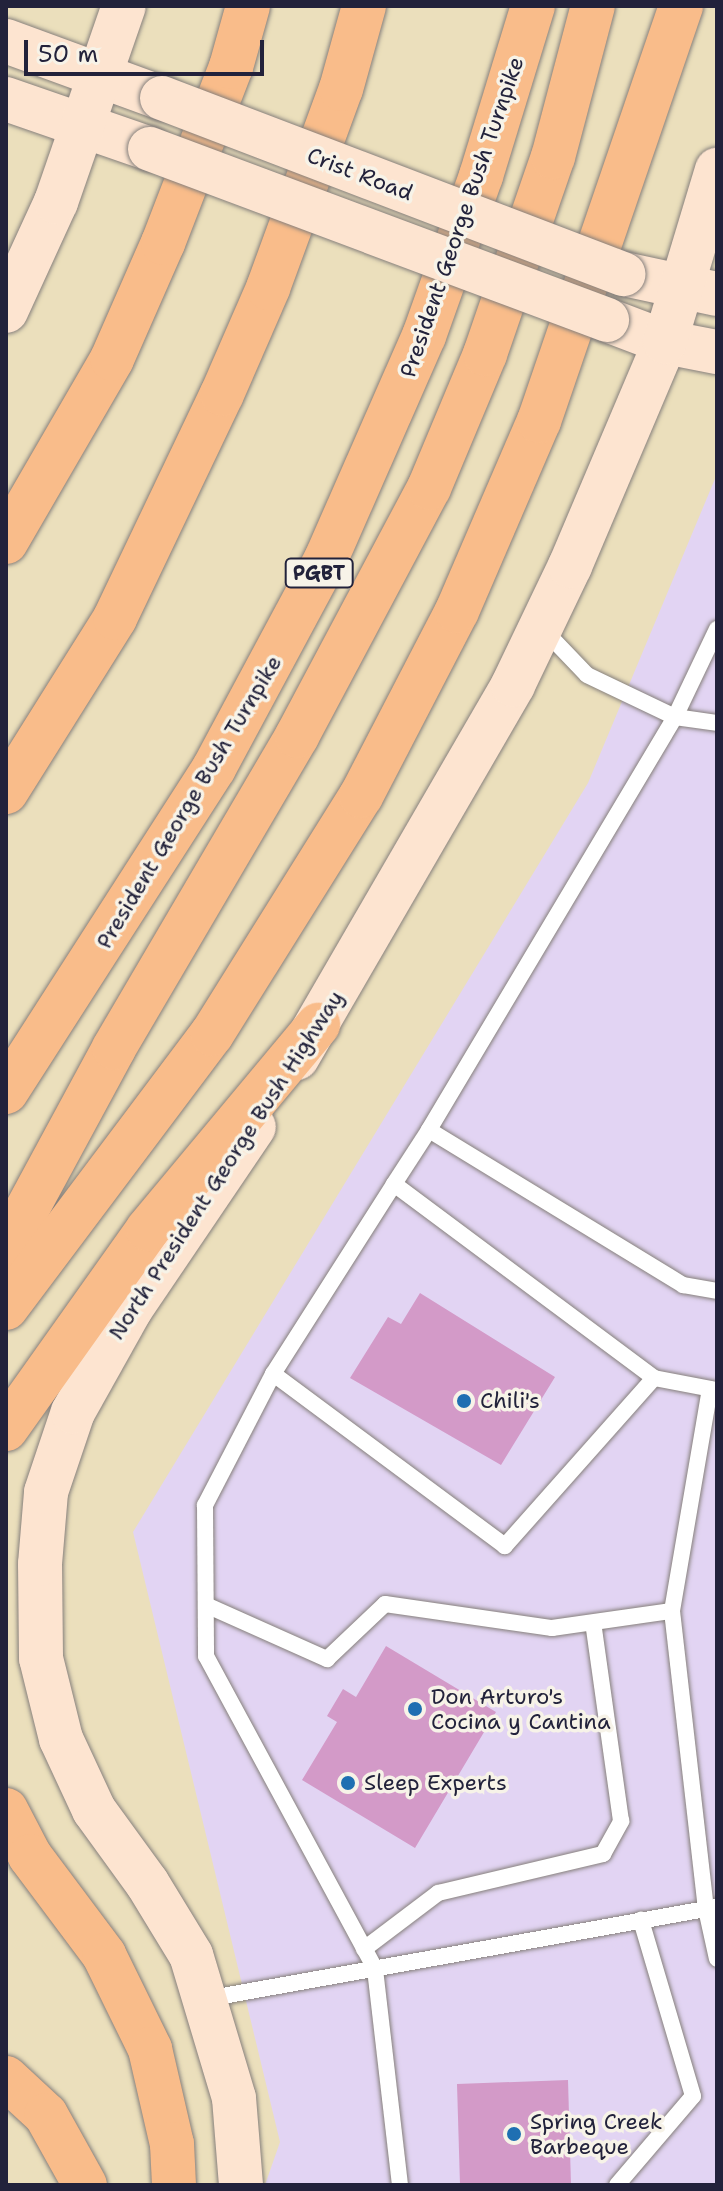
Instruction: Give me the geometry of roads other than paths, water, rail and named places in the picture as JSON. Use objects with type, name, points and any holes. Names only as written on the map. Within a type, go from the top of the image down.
[{"type":"highway","points":[[6,542],[112,359],[220,96],[248,6]]},
{"type":"highway","points":[[6,792],[115,618],[222,394],[268,288],[341,89],[364,6]]},
{"type":"highway","name":"President George Bush Turnpike","points":[[6,1092],[207,780],[320,572],[424,336],[481,176],[533,6]]},
{"type":"highway","points":[[6,1248],[114,1048],[297,736],[429,488],[485,354],[548,171],[593,6]]},
{"type":"highway","points":[[6,1308],[212,1034],[361,796],[398,725],[457,611],[539,421],[681,6]]},
{"type":"highway","points":[[6,1429],[148,1229],[318,1025]]},
{"type":"highway","points":[[6,1810],[30,1856],[104,1955],[150,2049],[172,2144],[174,2185]]},
{"type":"highway","points":[[6,2078],[46,2115],[85,2185]]},
{"type":"main road","points":[[6,311],[56,202],[124,6]]},
{"type":"main road","name":"Crist Road","points":[[6,41],[101,73],[624,274],[699,291]]},
{"type":"main road","points":[[6,99],[150,149],[665,342],[717,352]]},
{"type":"main road","name":"North President George Bush Highway","points":[[241,2185],[234,2098],[191,1955],[147,1883],[94,1810],[61,1739],[41,1658],[46,1492],[73,1412],[130,1310],[318,1025],[513,685],[665,342],[699,291],[717,170]]},
{"type":"lane","points":[[541,626],[587,675],[675,717],[717,723]]},
{"type":"lane","points":[[400,2185],[375,1969],[206,1656],[205,1505],[273,1374],[429,1130],[675,717],[717,629]]},
{"type":"lane","points":[[429,1130],[683,1285],[717,1291]]},
{"type":"lane","points":[[394,1184],[654,1378],[713,1390],[672,1611],[717,1959]]},
{"type":"lane","points":[[273,1374],[505,1546],[654,1378]]},
{"type":"lane","points":[[206,1605],[327,1659],[385,1604],[552,1628],[672,1611]]},
{"type":"lane","points":[[364,1949],[438,1893],[603,1854],[621,1821],[593,1623]]},
{"type":"lane","points":[[204,1999],[711,1908]]},
{"type":"lane","points":[[617,2185],[693,2096],[641,1920]]},
{"type":"place","name":"Chili's","points":[[464,1401]]},
{"type":"place","name":"Don Arturo's Cocina y Cantina","points":[[415,1709]]},
{"type":"place","name":"Sleep Experts","points":[[348,1783]]},
{"type":"place","name":"Spring Creek Barbeque","points":[[514,2134]]}]
